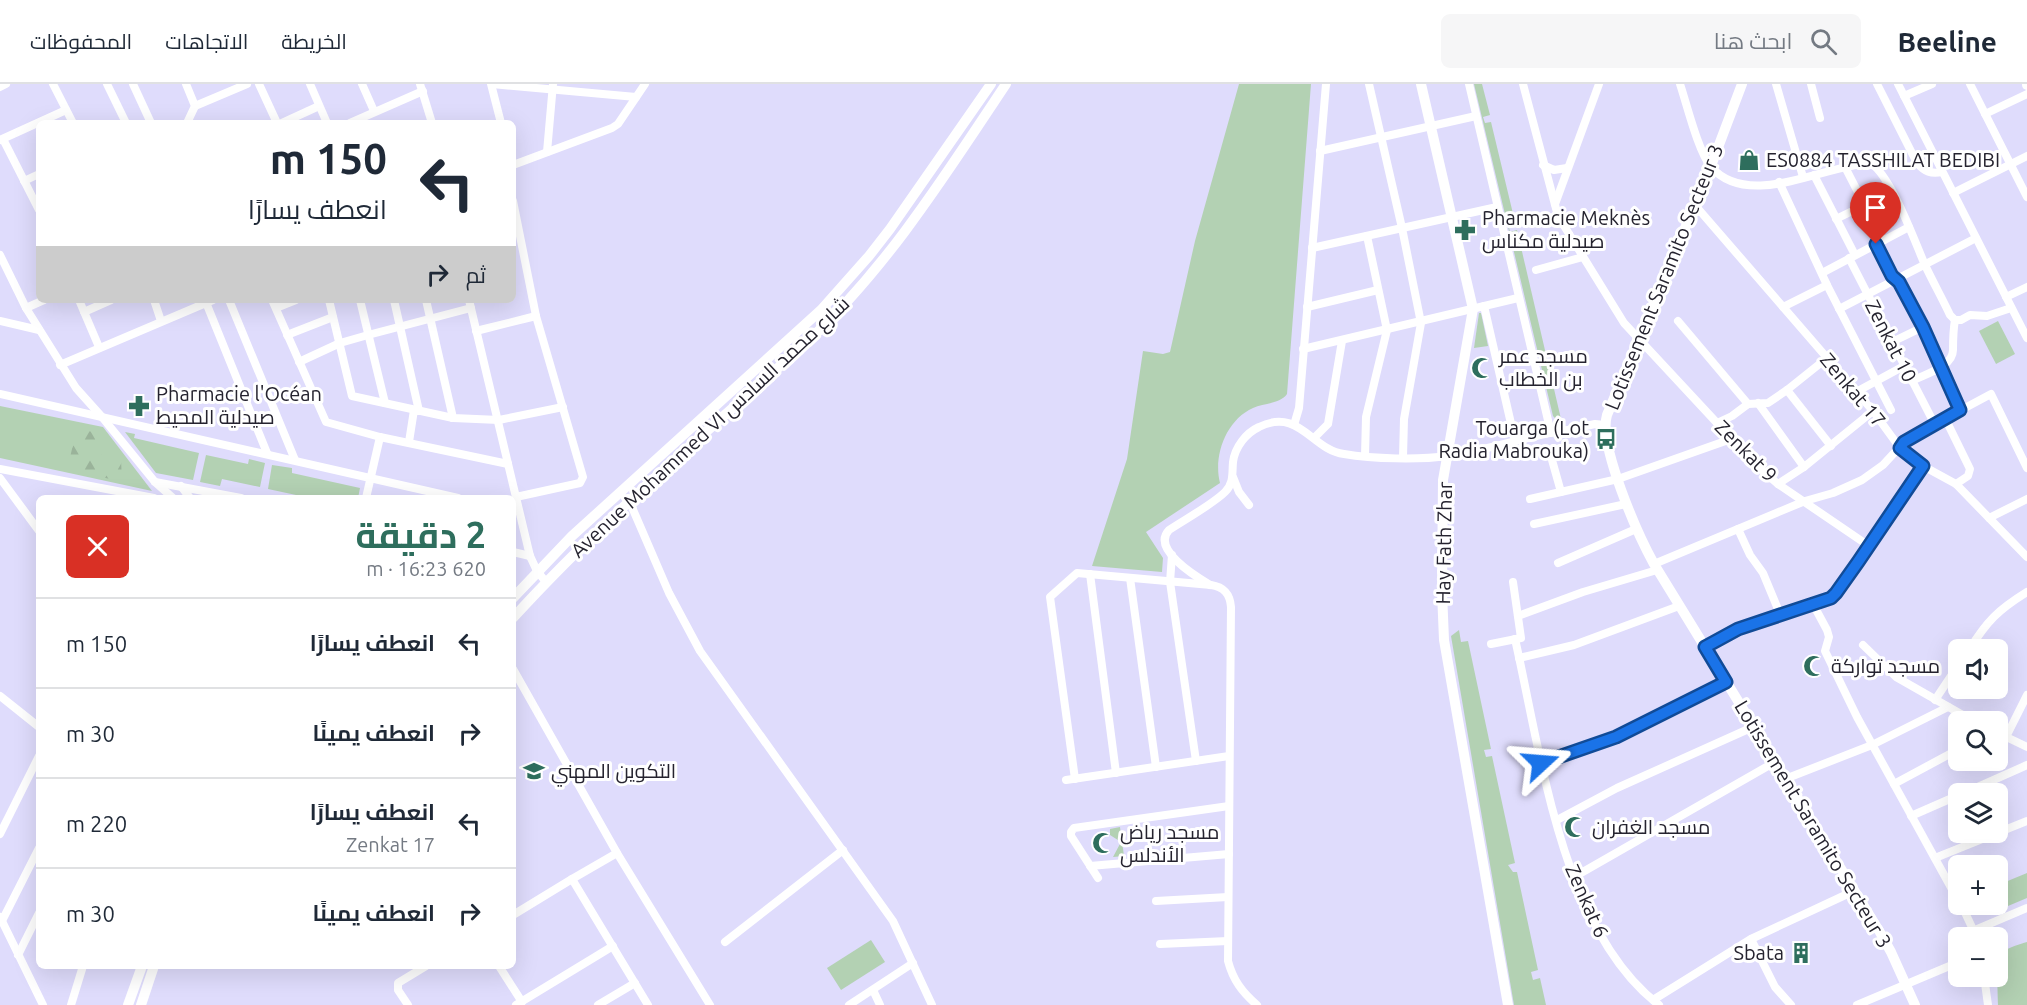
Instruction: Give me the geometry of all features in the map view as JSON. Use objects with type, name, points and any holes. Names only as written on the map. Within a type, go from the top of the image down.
[{"type":"street","points":[[0,87],[6,84]]},
{"type":"street","points":[[53,84],[72,120]]},
{"type":"street","points":[[107,84],[125,120]]},
{"type":"street","points":[[133,84],[150,120]]},
{"type":"street","points":[[186,84],[195,106]]},
{"type":"street","points":[[188,120],[195,106],[247,84]]},
{"type":"street","points":[[259,84],[276,120]]},
{"type":"street","points":[[310,84],[326,120]]},
{"type":"street","points":[[362,84],[374,111]]},
{"type":"street","points":[[500,120],[491,84],[552,87],[636,97]]},
{"type":"street","points":[[516,164],[612,128],[618,124],[645,84]]},
{"type":"street","name":"Avenue Mohammed VI شارع محمد السادس","points":[[516,595],[622,489],[809,322],[869,256],[921,186],[991,84]]},
{"type":"street","name":"Avenue Mohammed VI شارع محمد السادس","points":[[516,615],[629,500],[818,332],[878,266],[932,194],[1006,84]]},
{"type":"street","points":[[1294,425],[1299,408],[1326,84]]},
{"type":"street","points":[[1369,84],[1421,323],[1404,419],[1403,458]]},
{"type":"street","name":"Hay Fath Zhar","points":[[1420,84],[1452,217],[1478,308],[1443,480],[1444,640],[1508,1005]]},
{"type":"street","points":[[1469,84],[1551,433]]},
{"type":"street","name":"Zenkat 9","points":[[1523,84],[1558,216],[1619,316],[1765,473],[1869,546]]},
{"type":"street","points":[[1555,205],[1599,84]]},
{"type":"street","points":[[1680,84],[1702,150],[1711,166],[1729,180],[1748,186],[1779,182],[1845,167],[1871,163],[1875,166],[1891,192],[1925,265],[1950,315],[1955,320]]},
{"type":"street","name":"Lotissement Saramito Secteur 3","points":[[1742,84],[1711,166],[1638,338],[1605,425],[1606,439],[1626,504],[1656,567],[1891,952],[1915,1005]]},
{"type":"street","points":[[1776,84],[1803,177]]},
{"type":"street","points":[[1811,84],[1820,118]]},
{"type":"street","points":[[1877,84],[1917,163],[1928,172],[1934,174],[1942,172]]},
{"type":"street","points":[[1898,84],[2027,338]]},
{"type":"street","points":[[1904,96],[1932,84]]},
{"type":"street","points":[[1970,84],[2027,197]]},
{"type":"street","points":[[547,153],[552,87]]},
{"type":"street","points":[[356,120],[421,88],[431,120]]},
{"type":"street","points":[[1985,114],[2027,94]]},
{"type":"street","points":[[289,120],[319,106]]},
{"type":"street","points":[[44,120],[66,110]]},
{"type":"street","points":[[1320,151],[1476,116]]},
{"type":"street","points":[[36,124],[1,140],[36,204]]},
{"type":"street","points":[[956,135],[966,143]]},
{"type":"street","points":[[1953,193],[2027,156]]},
{"type":"street","points":[[1543,165],[1554,170],[1567,168]]},
{"type":"street","points":[[1845,167],[1864,205],[1892,276],[1923,327],[1960,410]]},
{"type":"street","points":[[24,181],[36,175]]},
{"type":"street","name":"Zenkat 10","points":[[1814,175],[1836,219],[1867,295],[1934,423]]},
{"type":"street","points":[[1779,182],[1827,285],[1891,410]]},
{"type":"street","points":[[921,186],[932,194]]},
{"type":"street","points":[[1836,219],[1891,192]]},
{"type":"street","name":"Zenkat 17","points":[[1694,204],[1873,411],[1900,448],[1923,466],[1956,484],[2027,557]]},
{"type":"street","points":[[1312,248],[1497,207]]},
{"type":"street","points":[[1822,273],[1909,227]]},
{"type":"street","points":[[516,230],[536,316],[582,474],[582,480],[568,487],[516,497],[516,511],[530,556],[537,572],[546,582]]},
{"type":"street","points":[[1365,456],[1366,417],[1387,330],[1366,236]]},
{"type":"street","points":[[1839,309],[1976,238]]},
{"type":"street","points":[[0,255],[26,308],[76,388],[155,482],[170,495]]},
{"type":"street","points":[[1536,270],[1583,257]]},
{"type":"street","points":[[1783,307],[1827,285]]},
{"type":"street","points":[[2006,297],[2027,287]]},
{"type":"street","points":[[1307,307],[1378,290]]},
{"type":"street","points":[[1303,349],[1421,323],[1518,298]]},
{"type":"street","points":[[26,308],[37,303]]},
{"type":"street","points":[[80,303],[99,347]]},
{"type":"street","points":[[84,312],[104,303]]},
{"type":"street","points":[[155,303],[161,321]]},
{"type":"street","points":[[60,365],[203,303]]},
{"type":"street","points":[[209,303],[267,453]]},
{"type":"street","points":[[230,303],[295,460]]},
{"type":"street","points":[[274,303],[326,422],[330,425],[508,464]]},
{"type":"street","points":[[276,308],[288,303]]},
{"type":"street","points":[[330,303],[352,396],[453,418],[499,420],[562,407]]},
{"type":"street","points":[[361,303],[385,403]]},
{"type":"street","points":[[395,303],[417,410],[409,442]]},
{"type":"street","points":[[427,303],[453,418]]},
{"type":"street","points":[[299,362],[340,344],[470,304],[516,495]]},
{"type":"street","points":[[1478,308],[1515,441]]},
{"type":"street","points":[[1955,320],[1970,315],[1987,316],[2012,308]]},
{"type":"street","points":[[476,331],[536,316]]},
{"type":"street","points":[[287,335],[333,317]]},
{"type":"street","points":[[1912,381],[1948,362],[1952,356],[1952,334],[1955,320]]},
{"type":"street","points":[[0,321],[39,330]]},
{"type":"street","points":[[1678,321],[1748,404]]},
{"type":"street","points":[[809,322],[818,332]]},
{"type":"street","points":[[1892,342],[1923,327]]},
{"type":"street","points":[[1314,438],[1328,424],[1341,341]]},
{"type":"street","points":[[1717,423],[1732,416],[1748,404],[1768,403],[1827,358]]},
{"type":"street","points":[[1856,392],[1904,366]]},
{"type":"street","points":[[1787,390],[1831,446]]},
{"type":"street","points":[[0,394],[445,495]]},
{"type":"street","points":[[1518,616],[1656,567],[1738,529],[1862,480],[1883,465],[1907,439],[1991,394],[2027,468]]},
{"type":"street","points":[[1758,403],[1804,467]]},
{"type":"street","points":[[1778,484],[1804,467],[1873,411]]},
{"type":"street","points":[[1945,418],[1970,469],[1968,476],[1956,484]]},
{"type":"street","points":[[1249,505],[1239,492],[1233,477],[1233,461],[1238,446],[1248,434],[1260,426],[1274,422],[1303,428],[1330,451],[1403,458],[1447,456],[1595,424],[1605,425]]},
{"type":"street","points":[[367,495],[380,437]]},
{"type":"street","points":[[1530,499],[1618,478],[1734,438]]},
{"type":"street","points":[[1552,460],[1561,492]]},
{"type":"street","points":[[1705,647],[1738,629],[1831,598],[1923,466]]},
{"type":"street","points":[[0,469],[138,495]]},
{"type":"street","points":[[1233,477],[1225,492],[1166,533],[1164,544],[1186,569],[1223,590],[1230,601],[1228,961],[1242,991],[1257,1005]]},
{"type":"street","points":[[0,478],[36,527]]},
{"type":"street","points":[[155,482],[226,495]]},
{"type":"street","points":[[181,486],[188,495]]},
{"type":"street","points":[[622,489],[629,500],[669,593],[700,651],[893,921],[932,1005]]},
{"type":"street","points":[[1989,518],[2027,499]]},
{"type":"street","points":[[1534,524],[1626,504]]},
{"type":"street","points":[[1558,563],[1636,529]]},
{"type":"street","points":[[1738,529],[1750,555],[1764,573],[1780,614]]},
{"type":"street","points":[[516,553],[530,556]]},
{"type":"street","points":[[1172,555],[1170,582],[1196,761]]},
{"type":"street","points":[[1211,585],[1077,573],[1050,597],[1070,780],[1229,756]]},
{"type":"street","points":[[1090,574],[1116,773]]},
{"type":"street","points":[[1130,578],[1156,767]]},
{"type":"street","points":[[1491,644],[1521,638],[1513,582]]},
{"type":"street","points":[[1976,639],[1989,620],[2004,606],[2027,592]]},
{"type":"street","points":[[1813,604],[1829,637],[1825,651],[1872,745],[1948,881]]},
{"type":"street","points":[[1520,658],[1574,645],[1679,606]]},
{"type":"street","name":"Zenkat 6","points":[[1515,639],[1541,763],[1574,877],[1601,937],[1621,965],[1656,1003]]},
{"type":"street","points":[[1863,645],[1896,677],[1955,711]]},
{"type":"street","points":[[516,674],[617,853],[711,1005]]},
{"type":"street","points":[[1935,700],[1948,680]]},
{"type":"street","points":[[1541,763],[1616,737],[1726,682]]},
{"type":"street","points":[[2008,733],[2027,695]]},
{"type":"street","points":[[0,696],[36,725]]},
{"type":"street","points":[[1785,779],[1872,745],[1948,707]]},
{"type":"street","points":[[1557,820],[1617,788],[1753,727]]},
{"type":"street","points":[[2008,738],[2027,747]]},
{"type":"street","points":[[1894,784],[1948,755]]},
{"type":"street","points":[[0,834],[36,762]]},
{"type":"street","points":[[1574,877],[1775,762]]},
{"type":"street","points":[[1985,783],[2027,765]]},
{"type":"street","points":[[1911,816],[1948,799]]},
{"type":"street","points":[[1098,878],[1071,836],[1074,828],[1229,806]]},
{"type":"street","points":[[1935,858],[2027,821]]},
{"type":"street","points":[[725,942],[843,850]]},
{"type":"street","points":[[516,913],[617,853]]},
{"type":"street","points":[[36,854],[1,919],[43,1005]]},
{"type":"street","points":[[1090,866],[1228,854]]},
{"type":"street","points":[[572,879],[648,1005]]},
{"type":"street","points":[[1656,1003],[1751,939],[1854,891]]},
{"type":"street","points":[[1156,901],[1228,897]]},
{"type":"street","points":[[1990,927],[2027,908]]},
{"type":"street","points":[[18,955],[36,919]]},
{"type":"street","points":[[1751,939],[1775,987],[1791,1005]]},
{"type":"street","points":[[1160,944],[1228,941]]},
{"type":"street","points":[[502,969],[519,1003],[613,946]]},
{"type":"street","points":[[849,1005],[913,963]]},
{"type":"street","points":[[1857,1005],[1948,966]]},
{"type":"street","points":[[71,1005],[82,969]]},
{"type":"street","points":[[128,1005],[141,969]]},
{"type":"street","points":[[141,1005],[153,969]]},
{"type":"street","points":[[408,1005],[398,990],[398,983],[421,969]]},
{"type":"street","points":[[598,1005],[635,983]]},
{"type":"street","points":[[1986,987],[1988,1005]]},
{"type":"street","points":[[873,990],[880,1005]]},
{"type":"green space","points":[[1239,84],[1311,84],[1287,394],[1276,402],[1253,408],[1235,421],[1220,451],[1218,473],[1220,483],[1146,532],[1163,558],[1162,572],[1092,566],[1127,459],[1143,351],[1163,354],[1170,352],[1195,241]]},
{"type":"green space","points":[[1474,84],[1482,84],[1490,115],[1483,117],[1485,123],[1491,122],[1515,222],[1508,223],[1510,232],[1517,230],[1561,419],[1553,416]]},
{"type":"green space","points":[[1479,313],[1481,313],[1488,346],[1474,348]]},
{"type":"green space","points":[[1998,321],[2015,354],[1996,364],[1979,331]]},
{"type":"green space","points":[[0,406],[103,427],[152,491],[0,458]]},
{"type":"green space","points":[[82,430],[94,432],[96,438],[93,453],[121,459],[122,482],[69,469],[74,443]]},
{"type":"green space","points":[[125,432],[135,434],[134,438],[199,453],[193,480],[156,473]]},
{"type":"green space","points":[[206,455],[248,464],[249,459],[265,463],[260,487],[222,479],[220,486],[200,482]]},
{"type":"green space","points":[[272,465],[292,468],[292,473],[360,488],[359,495],[296,495],[268,489]]},
{"type":"green space","points":[[1459,630],[1461,642],[1468,641],[1491,749],[1484,750],[1486,757],[1492,756],[1515,863],[1508,865],[1513,872],[1517,872],[1538,970],[1531,972],[1533,980],[1540,978],[1546,1005],[1514,1005],[1451,636]]},
{"type":"green space","points":[[1120,827],[1124,856],[1113,857],[1121,842],[1110,835],[1110,829]]},
{"type":"green space","points":[[2027,873],[2027,898],[2008,906],[2008,881]]},
{"type":"green space","points":[[871,940],[885,962],[841,990],[827,968]]},
{"type":"green space","points":[[2027,942],[2027,1005],[1998,1005],[1998,987],[2008,987],[2008,949]]},
{"type":"place","name":"ES0884 TASSHILAT BEDIBI","points":[[1749,160]]},
{"type":"place","name":"Pharmacie Meknès صيدلية مكناس","points":[[1465,230]]},
{"type":"place","name":"مسجد عمر بن الخطاب","points":[[1482,368]]},
{"type":"place","name":"Pharmacie l'Océan صيدلية المحيط","points":[[139,406]]},
{"type":"place","name":"Touarga (Lot Radia Mabrouka)","points":[[1606,439]]},
{"type":"place","name":"مسجد تواركة","points":[[1814,666]]},
{"type":"place","name":"التكوين المهني","points":[[534,771]]},
{"type":"place","name":"مسجد الغفران","points":[[1575,827]]},
{"type":"place","name":"مسجد رياض الأندلس","points":[[1103,843]]},
{"type":"place","name":"Sbata","points":[[1801,953]]},
{"type":"route","points":[[1541,763],[1616,737],[1726,682],[1705,647],[1738,629],[1831,598],[1923,466],[1900,448],[1904,442],[1960,410],[1923,327],[1899,282],[1892,276],[1876,244]]}]
